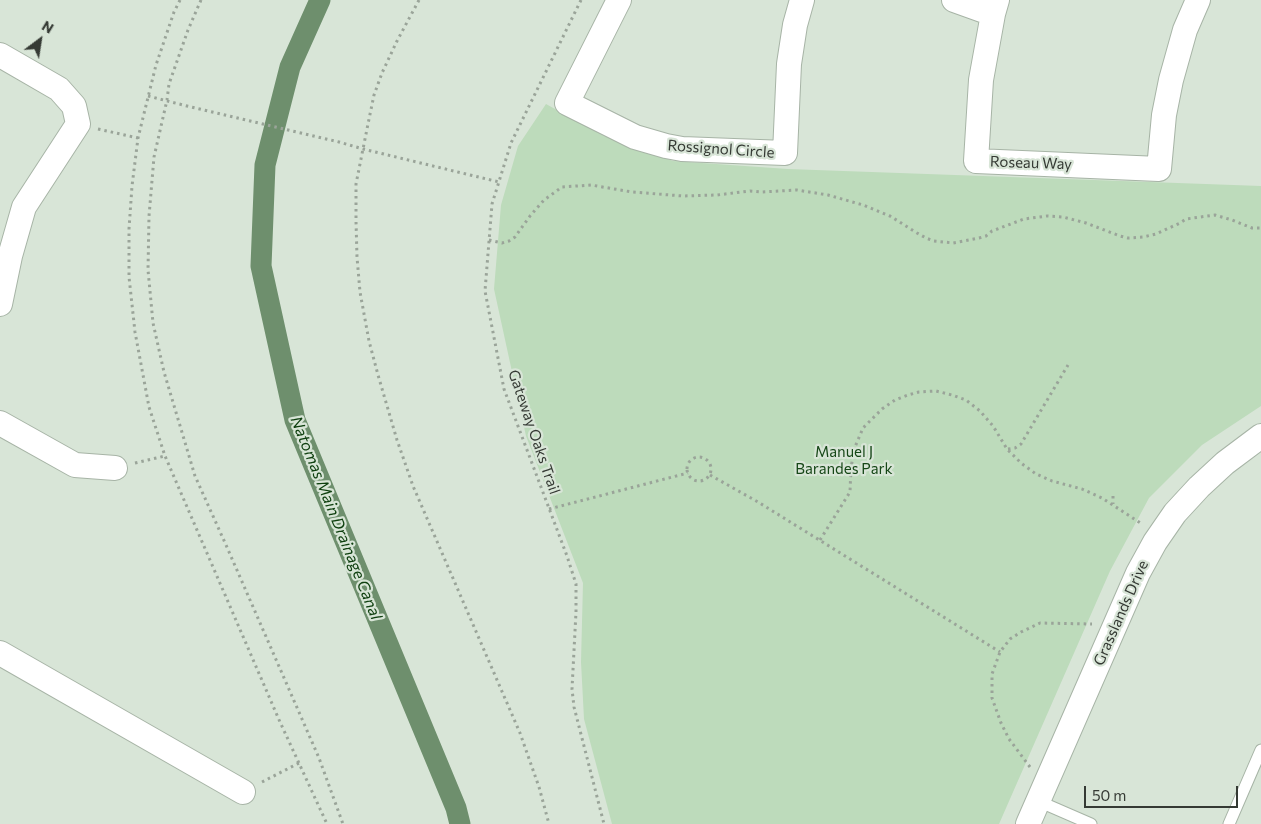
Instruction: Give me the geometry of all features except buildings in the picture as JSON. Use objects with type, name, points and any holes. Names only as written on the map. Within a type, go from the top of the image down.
[{"type":"street","name":"Rossignol Circle","points":[[619,0],[567,103],[635,137],[666,146],[682,149],[785,153],[789,64],[795,25],[802,0]]},
{"type":"street","points":[[954,0],[995,7]]},
{"type":"street","name":"Roseau Way","points":[[995,7],[981,80],[976,161],[1159,169],[1164,115],[1171,80],[1185,30],[1198,0]]},
{"type":"street","points":[[0,55],[59,89],[76,115],[24,207],[10,256],[0,304]]},
{"type":"street","points":[[0,423],[75,465],[115,468]]},
{"type":"street","name":"Grasslands Drive","points":[[1028,824],[1138,573],[1160,535],[1175,513],[1199,487],[1225,463],[1261,436]]},
{"type":"street","points":[[0,652],[243,792]]},
{"type":"lane","points":[[1229,824],[1261,750]]},
{"type":"lane","points":[[1041,794],[1091,824]]},
{"type":"path","points":[[180,0],[156,65],[138,138],[129,229],[129,277],[135,332],[149,407],[165,456],[326,824]]},
{"type":"path","points":[[201,0],[169,84],[154,157],[149,216],[148,270],[153,323],[164,372],[195,476],[319,758],[343,824]]},
{"type":"path","points":[[419,0],[397,41],[374,95],[363,149],[356,184],[357,258],[360,292],[369,341],[378,374],[397,440],[413,486],[520,733],[539,787],[549,824]]},
{"type":"path","name":"Gateway Oaks Trail","points":[[581,0],[511,143],[492,204],[484,291],[504,389],[576,584],[573,698],[580,736],[604,824]]},
{"type":"path","points":[[148,96],[498,182]]},
{"type":"path","points":[[76,115],[138,138]]},
{"type":"path","points":[[489,240],[502,243],[515,237],[544,200],[562,187],[591,185],[632,192],[684,196],[797,190],[828,194],[890,216],[917,234],[934,241],[953,243],[986,236],[992,231],[1024,219],[1047,216],[1063,217],[1086,223],[1128,238],[1156,234],[1186,219],[1215,215],[1252,228],[1261,228]]},
{"type":"path","points":[[1007,449],[1015,448],[1021,444],[1068,365]]},
{"type":"path","points":[[820,540],[850,492],[851,467],[855,447],[863,428],[894,400],[919,392],[936,391],[966,400],[980,411],[993,426],[1007,449],[1036,474],[1052,481],[1082,489],[1113,504],[1160,535]]},
{"type":"path","points":[[115,468],[165,456]]},
{"type":"path","points":[[697,457],[704,458],[710,464],[710,475],[704,480],[697,481],[693,479],[687,469],[690,462],[697,457]]},
{"type":"path","points":[[549,509],[688,473]]},
{"type":"path","points":[[710,475],[758,502],[1000,652]]},
{"type":"path","points":[[1113,496],[1113,504]]},
{"type":"path","points":[[1041,794],[1009,739],[992,698],[992,674],[1000,652],[1010,639],[1040,623],[1115,626]]},
{"type":"path","points":[[243,792],[299,763]]},
{"type":"green space","name":"Manuel J Barandes Park","points":[[546,104],[604,136],[673,161],[788,169],[1261,186],[1261,406],[1202,445],[1149,498],[1110,571],[999,824],[612,824],[584,719],[581,662],[583,583],[526,436],[494,289],[501,205],[518,146]]},
{"type":"waterway","name":"Natomas Main Drainage Canal","points":[[320,0],[290,67],[265,165],[261,266],[295,420],[456,808],[460,824]]}]
